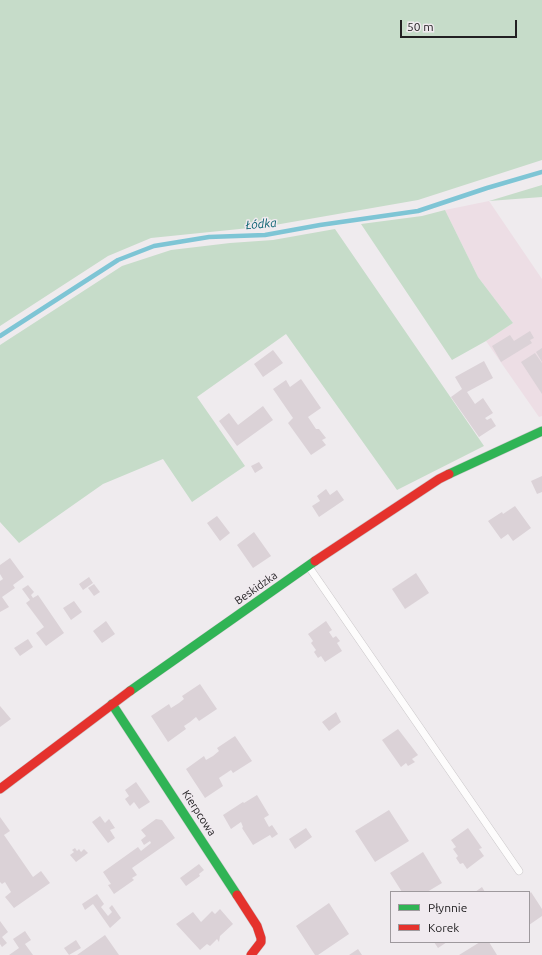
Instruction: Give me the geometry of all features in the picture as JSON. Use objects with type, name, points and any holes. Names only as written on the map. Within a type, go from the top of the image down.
[{"type":"street","name":"Beskidzka","points":[[0,789],[112,704],[309,566],[439,479],[542,431]]},
{"type":"street","name":"Kierpcowa","points":[[112,704],[257,926],[262,938],[260,945],[251,955]]},
{"type":"lane","points":[[309,566],[520,871]]},
{"type":"shaded area","points":[[489,201],[542,279],[542,416],[539,417],[486,341],[513,323],[478,277],[445,210]]},
{"type":"green space","points":[[0,0],[542,0],[542,160],[418,200],[269,226],[151,238],[108,256],[0,326]]},
{"type":"green space","points":[[542,185],[542,197],[489,201]]},
{"type":"green space","points":[[445,210],[478,277],[513,323],[486,341],[452,360],[361,224],[422,216]]},
{"type":"green space","points":[[335,229],[484,446],[397,490],[286,334],[197,397],[245,466],[192,502],[163,459],[103,484],[19,543],[0,522],[0,345],[122,266],[171,250],[230,243],[273,240]]},
{"type":"building","points":[[530,331],[534,338],[530,340],[532,343],[501,362],[492,346],[510,335],[514,341]]},
{"type":"building","points":[[542,348],[542,362],[536,352]]},
{"type":"building","points":[[273,350],[283,363],[263,377],[254,364]]},
{"type":"building","points":[[535,353],[542,363],[542,394],[521,362]]},
{"type":"building","points":[[484,361],[493,378],[467,392],[475,404],[483,398],[493,413],[485,418],[487,420],[491,418],[496,426],[479,437],[451,397],[462,389],[455,377]]},
{"type":"building","points":[[301,379],[321,408],[308,417],[316,429],[319,429],[326,438],[322,440],[326,445],[311,455],[288,423],[293,418],[273,389],[286,380],[290,387]]},
{"type":"building","points":[[263,406],[273,420],[237,446],[219,421],[229,413],[238,425]]},
{"type":"building","points":[[259,462],[263,468],[255,473],[251,466]]},
{"type":"building","points":[[542,476],[542,492],[537,494],[531,481]]},
{"type":"building","points":[[326,489],[330,495],[337,490],[344,500],[319,517],[312,506],[320,501],[317,496]]},
{"type":"building","points":[[515,506],[531,528],[513,541],[508,534],[501,539],[488,521]]},
{"type":"building","points":[[217,516],[230,533],[220,541],[207,523]]},
{"type":"building","points":[[254,532],[271,556],[253,568],[237,545]]},
{"type":"building","points":[[10,558],[24,577],[13,585],[15,588],[2,597],[9,607],[0,612],[0,581],[3,579],[0,574],[0,565]]},
{"type":"building","points":[[416,573],[429,593],[405,609],[392,589]]},
{"type":"building","points":[[89,577],[93,583],[83,590],[79,584]]},
{"type":"building","points":[[94,584],[100,592],[94,596],[88,588]]},
{"type":"building","points":[[28,585],[34,592],[31,595],[33,598],[38,595],[64,633],[46,646],[36,633],[44,627],[26,603],[30,600],[22,589]]},
{"type":"building","points":[[74,601],[82,612],[71,620],[63,608]]},
{"type":"building","points":[[106,621],[115,634],[102,643],[93,631]]},
{"type":"building","points":[[326,621],[332,630],[329,632],[333,638],[336,636],[340,641],[337,643],[342,651],[325,662],[321,656],[318,658],[314,652],[316,650],[311,643],[313,641],[308,634]]},
{"type":"building","points":[[28,639],[33,647],[20,656],[14,648]]},
{"type":"building","points":[[200,684],[217,709],[199,721],[196,717],[184,726],[186,729],[168,742],[151,716],[169,704],[171,708],[179,703],[184,699],[182,696]]},
{"type":"building","points":[[0,706],[11,719],[0,727]]},
{"type":"building","points":[[336,712],[341,722],[329,731],[322,722]]},
{"type":"building","points":[[398,729],[418,755],[412,759],[415,762],[408,766],[406,763],[401,767],[382,740]]},
{"type":"building","points":[[235,736],[252,761],[233,773],[231,770],[219,778],[223,786],[205,798],[186,769],[204,756],[206,760],[213,756],[219,751],[217,748]]},
{"type":"building","points":[[136,782],[150,802],[139,809],[134,802],[130,806],[125,799],[129,796],[125,790]]},
{"type":"building","points":[[257,795],[269,815],[264,818],[269,827],[272,825],[278,834],[272,838],[270,835],[253,845],[242,828],[241,822],[231,829],[223,815]]},
{"type":"building","points":[[389,810],[409,841],[375,862],[355,831]]},
{"type":"building","points":[[100,816],[105,823],[109,819],[115,828],[110,830],[115,838],[108,843],[92,822]]},
{"type":"building","points":[[0,817],[10,831],[4,835],[33,877],[41,871],[50,883],[14,908],[5,897],[11,892],[5,882],[2,884],[0,882]]},
{"type":"building","points":[[156,819],[162,820],[175,838],[132,868],[137,875],[132,878],[134,880],[114,894],[108,885],[111,884],[103,872],[138,847],[141,851],[151,843],[150,841],[144,845],[141,840],[146,836],[141,830]]},
{"type":"building","points":[[306,828],[312,837],[295,849],[289,839]]},
{"type":"building","points":[[468,828],[482,848],[479,849],[484,856],[467,869],[463,863],[460,864],[456,858],[458,856],[453,849],[456,847],[451,840]]},
{"type":"building","points":[[75,848],[77,851],[79,849],[81,852],[84,849],[88,853],[76,862],[70,855],[74,852],[72,850]]},
{"type":"building","points":[[423,852],[442,883],[429,891],[401,891],[390,873]]},
{"type":"building","points":[[199,864],[204,870],[199,874],[200,876],[186,886],[180,878]]},
{"type":"building","points":[[482,887],[484,891],[476,891]]},
{"type":"building","points":[[531,892],[542,909],[542,916],[530,924]]},
{"type":"building","points":[[97,894],[104,904],[101,907],[108,916],[112,912],[109,908],[112,905],[121,918],[110,928],[93,904],[85,910],[82,904]]},
{"type":"building","points":[[329,903],[349,934],[318,955],[315,955],[296,926]]},
{"type":"building","points":[[220,909],[233,924],[220,936],[219,942],[217,939],[210,946],[207,944],[200,950],[176,924],[193,912],[201,922],[212,911],[215,914]]},
{"type":"building","points":[[0,921],[8,932],[2,937],[7,943],[2,947],[0,944]]},
{"type":"building","points":[[25,931],[31,940],[25,944],[33,955],[9,955],[19,948],[13,939]]},
{"type":"building","points":[[105,935],[119,955],[77,955]]},
{"type":"building","points":[[76,940],[81,948],[69,955],[64,948]]},
{"type":"building","points":[[435,943],[446,943],[438,948]]},
{"type":"building","points":[[478,943],[490,943],[497,955],[459,955]]},
{"type":"building","points":[[358,949],[362,955],[349,955]]},
{"type":"waterway","name":"Łódka","points":[[0,336],[118,260],[154,246],[209,237],[265,235],[320,225],[418,211],[487,188],[542,172]]},
{"type":"traffic: fast","points":[[449,474],[542,431]]},
{"type":"traffic: fast","points":[[130,691],[315,561]]},
{"type":"traffic: fast","points":[[112,704],[237,895]]},
{"type":"traffic: jam","points":[[315,561],[439,479],[449,474]]},
{"type":"traffic: jam","points":[[0,789],[130,691]]},
{"type":"traffic: jam","points":[[237,895],[257,926],[261,938],[261,942],[251,955]]}]
